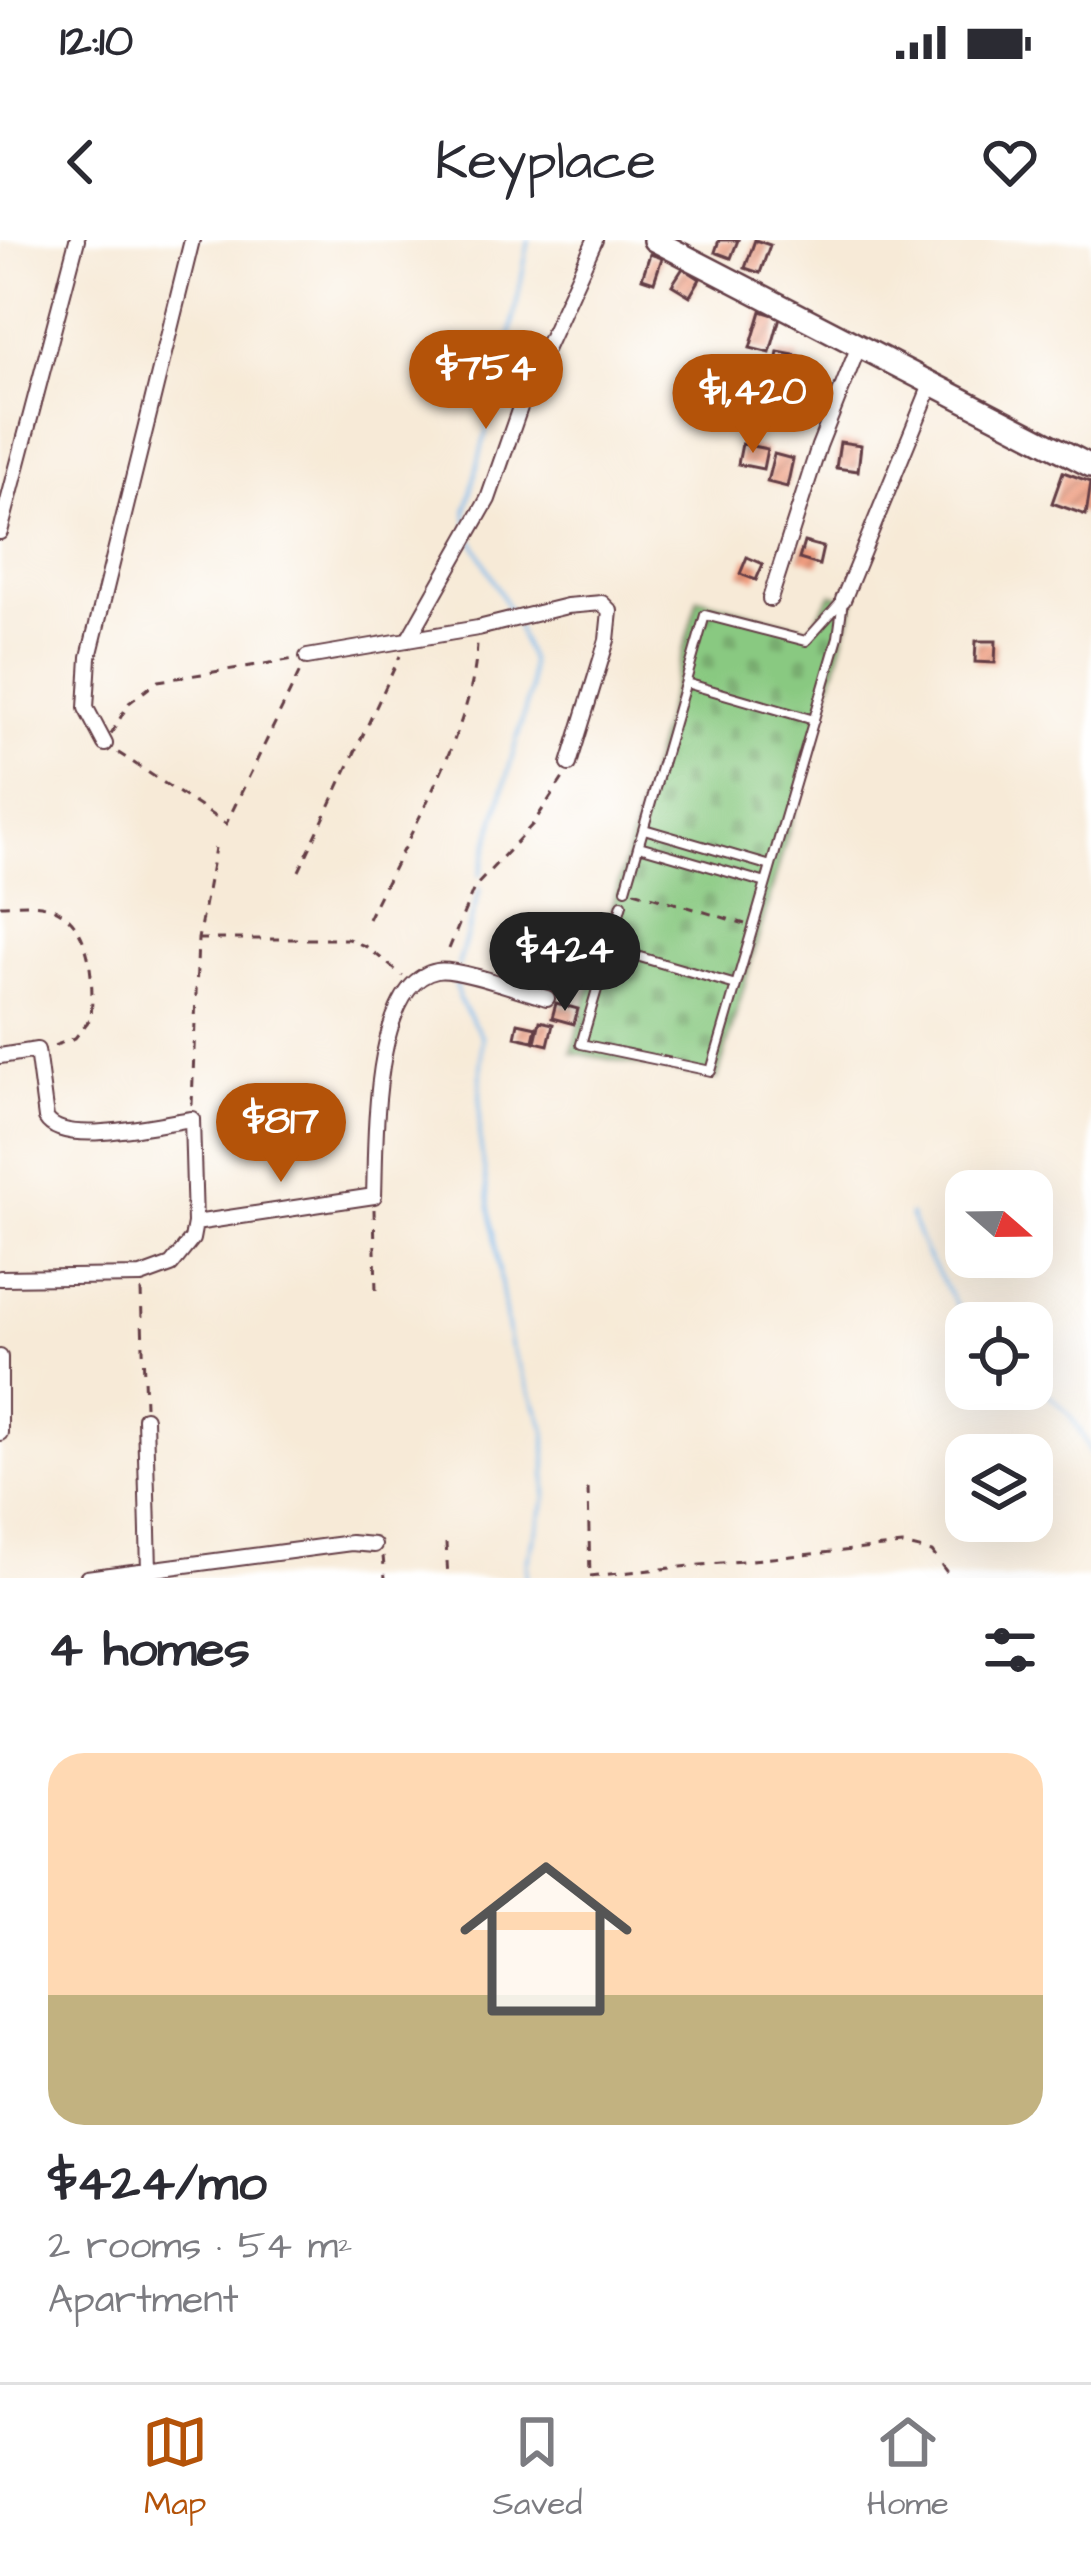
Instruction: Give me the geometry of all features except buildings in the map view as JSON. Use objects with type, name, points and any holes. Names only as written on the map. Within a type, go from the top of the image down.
[{"type":"main road","points":[[654,240],[1091,466]]},
{"type":"street","points":[[0,532],[77,240]]},
{"type":"street","points":[[105,744],[86,708],[89,657],[192,240]]},
{"type":"street","points":[[408,640],[488,499],[524,396],[595,240]]},
{"type":"street","points":[[770,599],[858,348]]},
{"type":"street","points":[[843,600],[931,385]]},
{"type":"street","points":[[308,657],[602,603],[610,610],[607,640],[569,764]]},
{"type":"street","points":[[195,1223],[374,1196],[380,1073],[393,1024],[423,976],[442,970],[547,998]]},
{"type":"street","points":[[0,1056],[37,1050],[46,1118],[61,1131],[89,1133],[192,1119],[195,1223],[183,1254],[156,1273],[0,1279]]},
{"type":"street","points":[[0,1357],[0,1433]]},
{"type":"street","points":[[145,1418],[149,1570]]},
{"type":"street","points":[[88,1578],[351,1544],[374,1545]]},
{"type":"street","points":[[250,1558],[250,1578]]},
{"type":"lane","points":[[626,889],[706,615],[806,640],[843,600]]},
{"type":"lane","points":[[622,904],[581,1044],[711,1071],[841,627],[843,600]]},
{"type":"lane","points":[[686,682],[814,720]]},
{"type":"lane","points":[[644,829],[771,866]]},
{"type":"lane","points":[[639,845],[766,883]]},
{"type":"lane","points":[[609,948],[736,985]]},
{"type":"path","points":[[368,919],[464,717],[476,676],[478,628]]},
{"type":"path","points":[[299,871],[408,640]]},
{"type":"path","points":[[308,657],[226,824],[105,744],[129,703],[158,681],[308,657]]},
{"type":"path","points":[[449,949],[474,888],[533,824],[569,764]]},
{"type":"path","points":[[192,1119],[198,939],[215,848]]},
{"type":"path","points":[[626,889],[753,926]]},
{"type":"path","points":[[0,905],[35,904],[69,917],[88,959],[93,1000],[86,1029],[60,1045],[37,1050]]},
{"type":"path","points":[[198,939],[348,939],[367,947],[413,986]]},
{"type":"path","points":[[374,1196],[376,1292]]},
{"type":"path","points":[[141,1276],[145,1418]]},
{"type":"path","points":[[588,1488],[590,1577],[903,1545],[932,1552],[951,1578]]},
{"type":"path","points":[[446,1543],[448,1578]]},
{"type":"path","points":[[374,1545],[386,1563],[385,1578]]},
{"type":"green space","points":[[832,594],[855,600],[717,1079],[572,1052],[698,598],[810,629]]},
{"type":"waterway","points":[[467,525],[466,511],[509,342],[529,240]]},
{"type":"waterway","points":[[473,540],[512,616]]},
{"type":"waterway","points":[[480,875],[530,691],[530,660],[517,627]]},
{"type":"waterway","points":[[458,966],[480,889]]},
{"type":"waterway","points":[[455,980],[459,1000],[482,1036],[479,1134],[510,1345],[546,1430],[546,1498],[526,1578]]},
{"type":"waterway","points":[[910,1215],[955,1302]]},
{"type":"waterway","points":[[1053,1398],[1081,1432],[1091,1455]]}]
